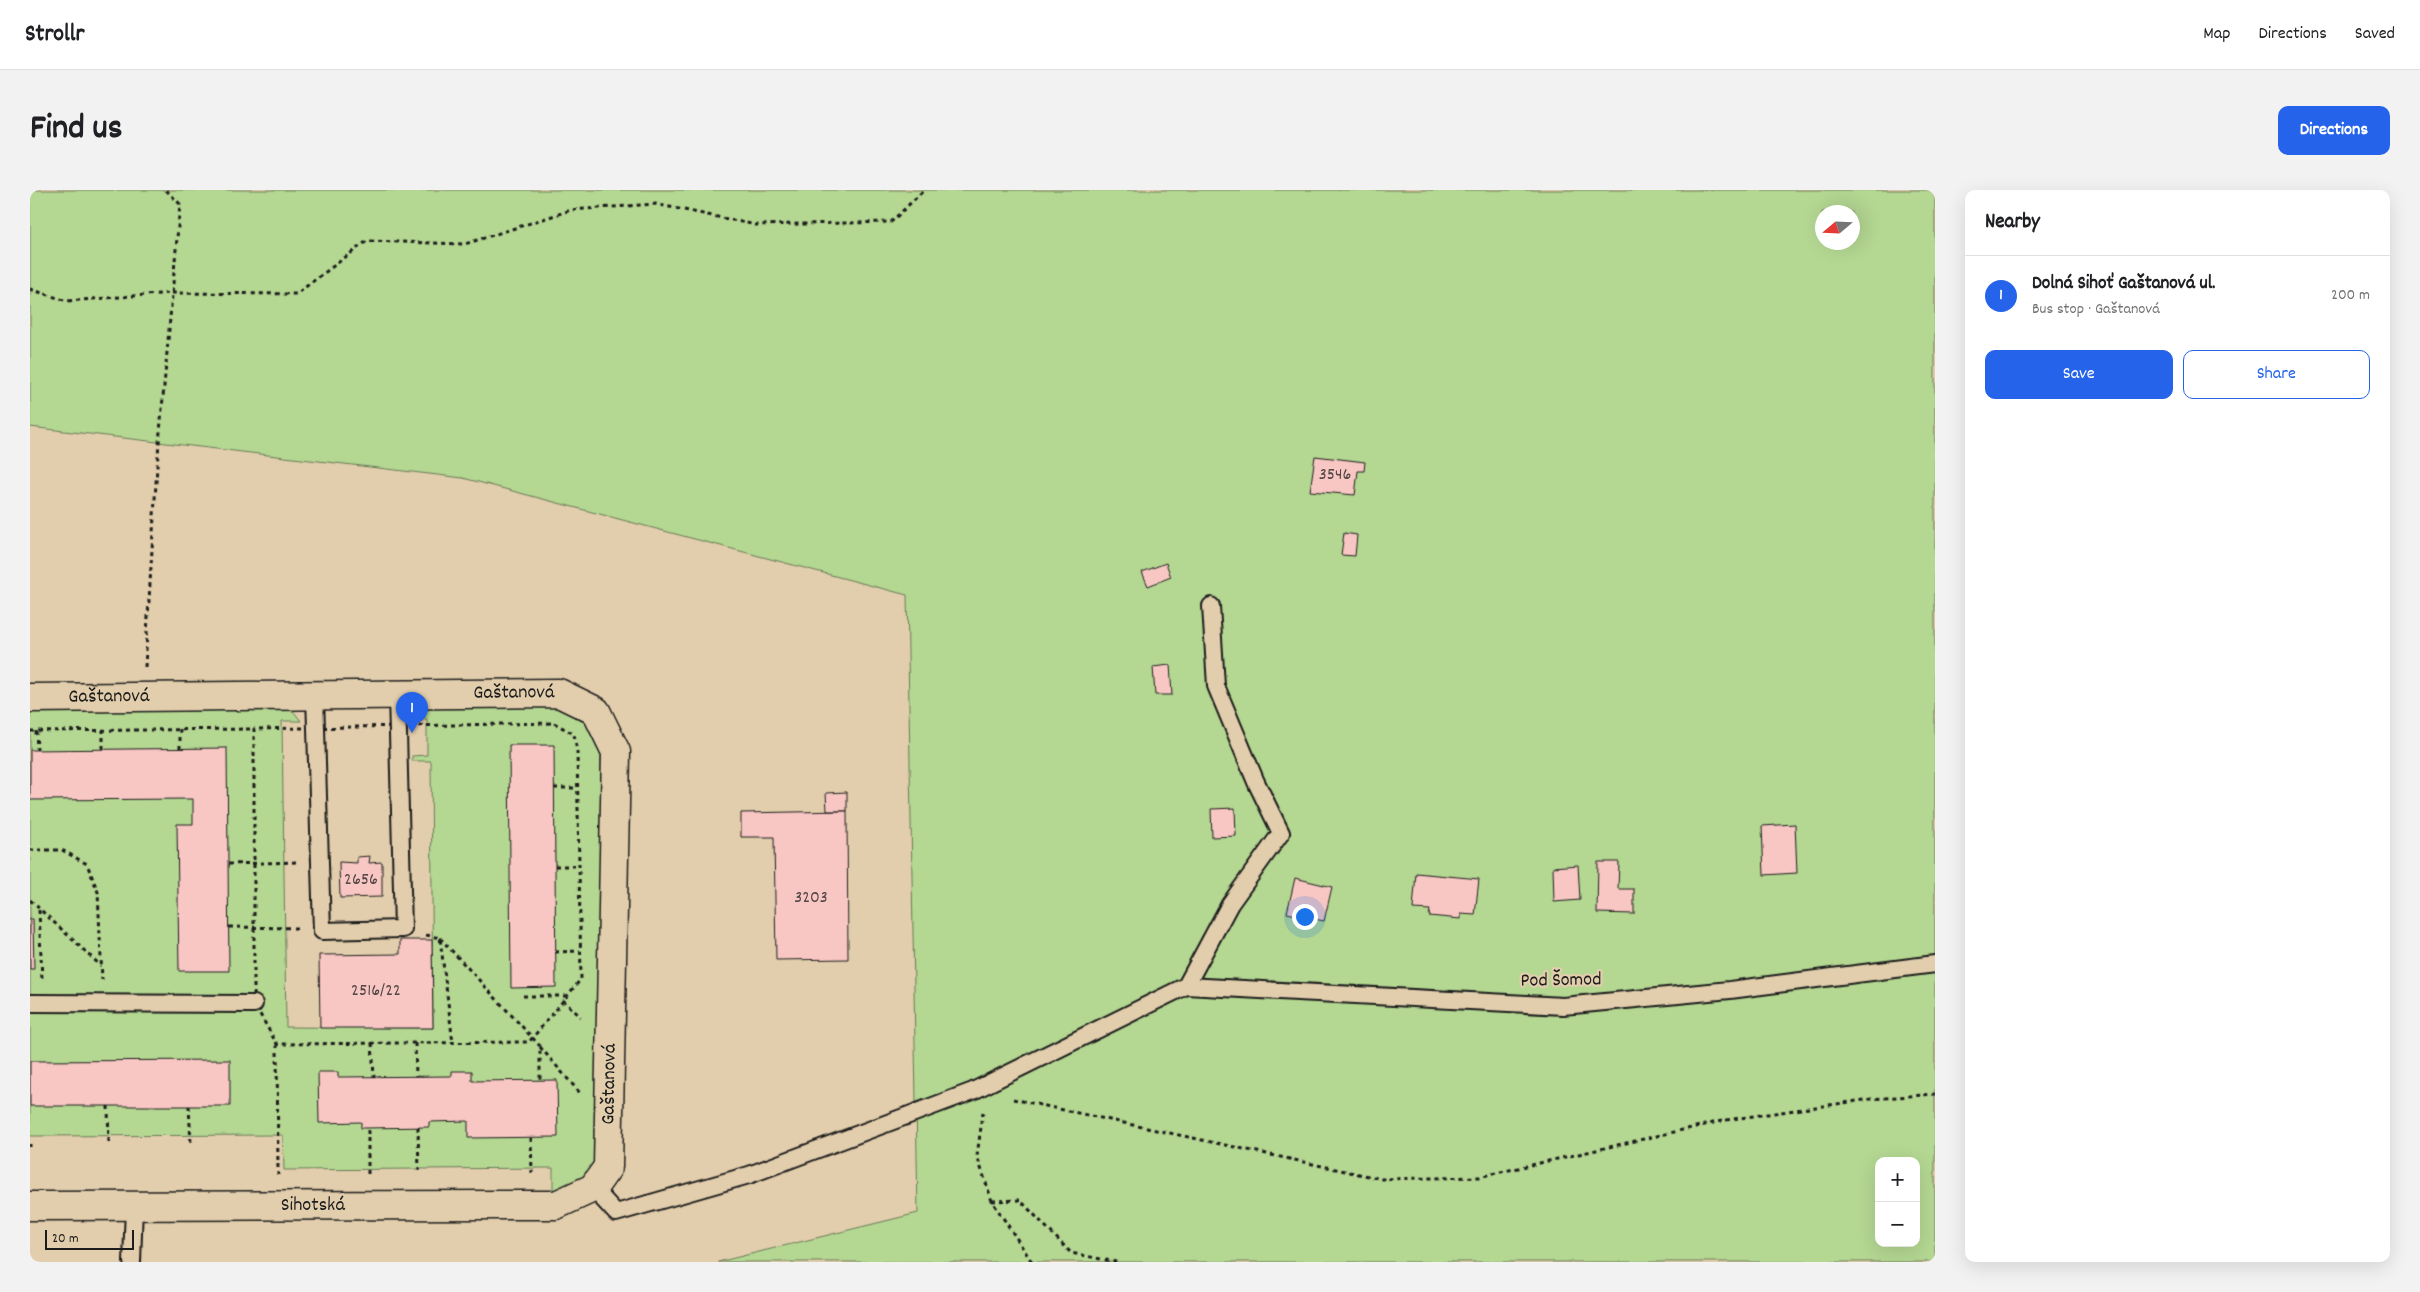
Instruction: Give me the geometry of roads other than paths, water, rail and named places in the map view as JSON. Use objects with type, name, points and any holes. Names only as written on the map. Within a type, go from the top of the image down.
[{"type":"street","name":"Gaštanová","points":[[30,698],[559,692],[596,711],[616,752],[608,1166],[593,1188]]},
{"type":"street","name":"Sihotská","points":[[30,1206],[556,1206],[593,1188]]},
{"type":"lane","points":[[593,1188],[616,1213],[749,1175],[979,1092],[1186,986],[1230,904],[1282,833],[1256,782],[1216,686],[1210,606]]},
{"type":"lane","points":[[315,695],[322,931],[403,929],[397,694]]},
{"type":"lane","name":"Pod Šomod","points":[[1186,986],[1563,1006],[1730,990],[1935,964]]},
{"type":"lane","points":[[36,1003],[254,1004]]},
{"type":"lane","points":[[132,1262],[134,1206]]},
{"type":"place","name":"Dolná Sihoť Gaštanová ul.","points":[[412,733]]}]
